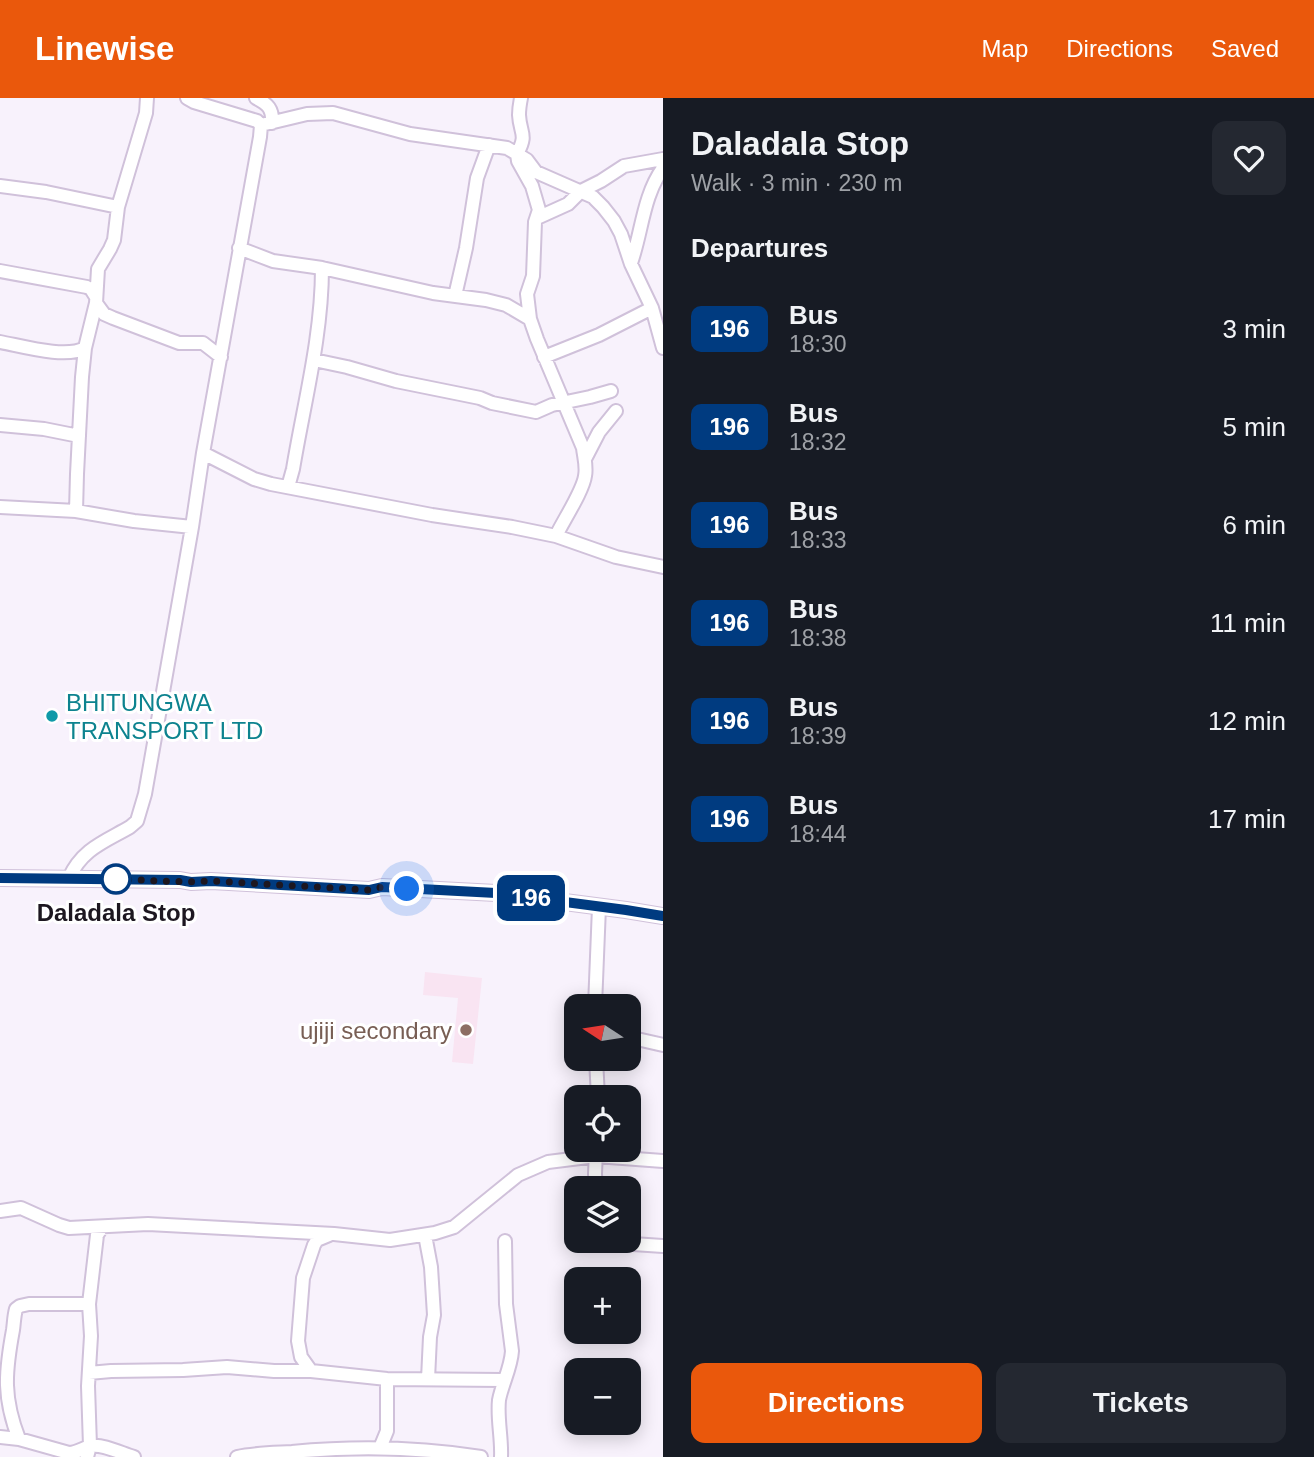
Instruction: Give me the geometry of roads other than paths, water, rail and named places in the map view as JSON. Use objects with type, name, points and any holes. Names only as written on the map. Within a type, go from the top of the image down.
[{"type":"main road","points":[[0,878],[180,880],[369,890],[382,887],[454,890],[496,893],[663,916]]},
{"type":"street","points":[[76,511],[85,348],[96,300],[98,269],[114,240],[118,207],[146,113],[147,98]]},
{"type":"street","points":[[187,98],[266,124],[307,114],[333,113],[410,134],[507,148],[517,153],[527,160],[536,172],[581,191],[599,202],[614,221],[652,308],[663,348]]},
{"type":"street","points":[[69,878],[87,852],[136,821],[145,794],[239,248],[260,137],[271,110],[267,104],[256,98]]},
{"type":"street","points":[[521,98],[519,114],[523,142],[517,153],[518,161],[532,186],[539,210],[533,276],[527,294],[530,319],[583,448],[584,460],[585,475],[581,487],[556,536]]},
{"type":"street","points":[[455,296],[471,226],[477,177],[489,145]]},
{"type":"street","points":[[537,218],[568,204],[581,191],[624,166],[663,159]]},
{"type":"street","points":[[631,264],[649,196],[663,168]]},
{"type":"street","points":[[599,202],[601,181]]},
{"type":"street","points":[[0,186],[35,190],[118,207]]},
{"type":"street","points":[[239,248],[273,261],[323,268],[433,293],[486,300],[506,305],[530,319]]},
{"type":"street","points":[[288,487],[314,360],[323,268]]},
{"type":"street","points":[[0,271],[85,287],[90,289],[104,314],[179,343],[203,343],[220,356]]},
{"type":"street","points":[[544,357],[599,335],[652,308]]},
{"type":"street","points":[[0,342],[59,352],[79,352],[85,348]]},
{"type":"street","points":[[314,360],[396,381],[480,398],[492,404],[536,412],[552,405],[611,391]]},
{"type":"street","points":[[584,460],[599,432],[616,411]]},
{"type":"street","points":[[0,425],[44,429],[79,436]]},
{"type":"street","points":[[203,453],[254,479],[556,536],[616,557],[663,567]]},
{"type":"street","points":[[0,506],[76,511],[192,527]]},
{"type":"street","points":[[595,994],[598,907]]},
{"type":"street","points":[[641,1040],[663,1045]]},
{"type":"street","points":[[641,1158],[663,1161]]},
{"type":"street","points":[[0,1210],[21,1208],[69,1227],[148,1224],[334,1234],[390,1240],[454,1227],[518,1175],[548,1162],[564,1159]]},
{"type":"street","points":[[88,1452],[91,1336],[89,1304],[97,1235],[102,1227]]},
{"type":"street","points":[[311,1371],[301,1357],[298,1341],[303,1278],[317,1240],[334,1234]]},
{"type":"street","points":[[425,1235],[431,1266],[434,1315],[428,1378]]},
{"type":"street","points":[[501,1457],[499,1409],[503,1380],[512,1351],[506,1304],[505,1241]]},
{"type":"street","points":[[641,1245],[663,1246]]},
{"type":"street","points":[[19,1439],[11,1419],[7,1393],[8,1353],[16,1309],[29,1304],[89,1304]]},
{"type":"street","points":[[89,1373],[227,1367],[311,1371],[387,1379],[503,1380]]},
{"type":"street","points":[[387,1379],[387,1431],[399,1449]]},
{"type":"street","points":[[380,1448],[387,1431]]},
{"type":"street","points":[[0,1437],[19,1439],[69,1453],[88,1452],[103,1447],[134,1457]]},
{"type":"street","points":[[237,1457],[337,1448],[380,1448],[481,1457]]},
{"type":"place","name":"BHITUNGWA TRANSPORT LTD","points":[[52,716]]},
{"type":"place","name":"Daladala Stop","points":[[116,879]]},
{"type":"place","name":"ujiji secondary","points":[[466,1030]]}]
